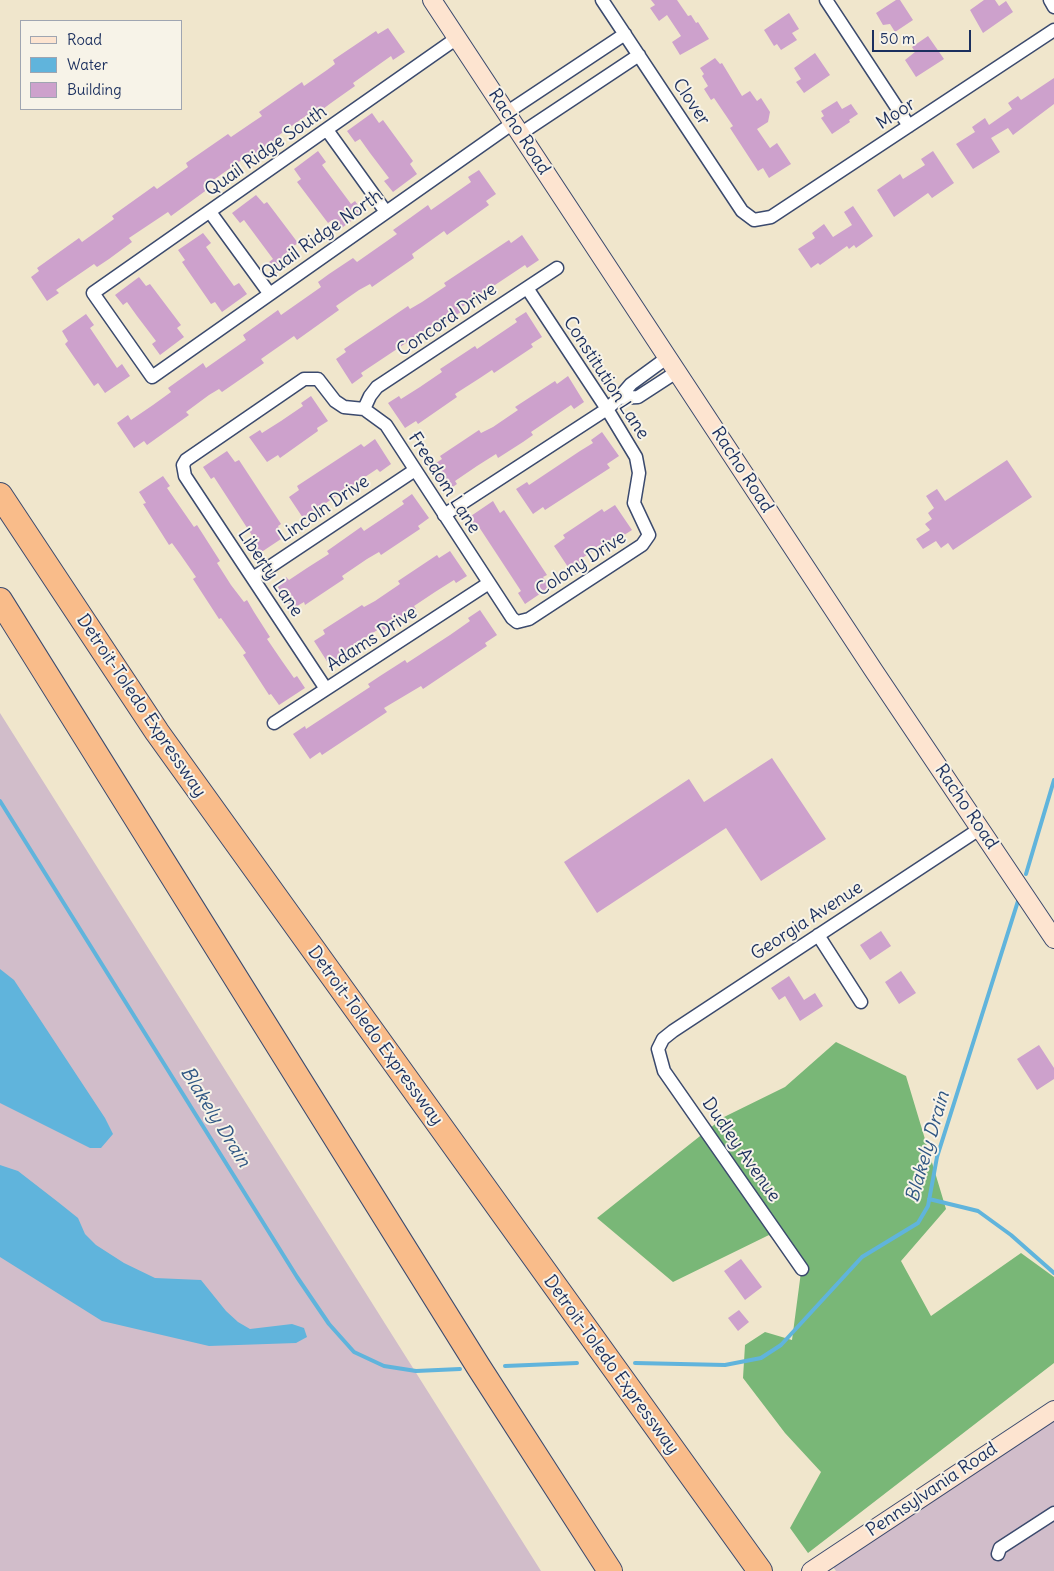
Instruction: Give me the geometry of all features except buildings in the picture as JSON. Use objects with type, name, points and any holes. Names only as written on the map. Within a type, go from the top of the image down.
[{"type":"highway","name":"Detroit-Toledo Expressway","points":[[0,495],[157,732],[760,1571]]},
{"type":"highway","points":[[0,600],[478,1366],[610,1571]]},
{"type":"street","name":"Racho Road","points":[[432,0],[874,671],[1054,939]]},
{"type":"street","name":"Clover","points":[[602,0],[742,211],[754,220]]},
{"type":"street","points":[[826,0],[909,126]]},
{"type":"street","points":[[1050,0],[1054,7]]},
{"type":"street","name":"Moor","points":[[754,220],[771,217],[1054,30]]},
{"type":"street","points":[[513,123],[625,34]]},
{"type":"street","name":"Quail Ridge South","points":[[152,377],[93,293],[457,38]]},
{"type":"street","points":[[513,123],[639,55]]},
{"type":"street","name":"Quail Ridge North","points":[[152,377],[513,123]]},
{"type":"street","points":[[327,130],[386,212]]},
{"type":"street","points":[[210,212],[269,293]]},
{"type":"street","name":"Concord Drive","points":[[364,409],[377,387],[557,268]]},
{"type":"street","name":"Constitution Lane","points":[[527,288],[607,408],[633,451],[638,466],[634,503],[649,535],[642,545]]},
{"type":"street","points":[[620,398],[638,397],[673,364]]},
{"type":"street","points":[[444,515],[607,408],[620,398],[631,384],[673,364]]},
{"type":"street","name":"Freedom Lane","points":[[185,476],[183,465],[190,454],[304,379],[318,379],[335,401],[344,407],[364,409],[386,425],[512,618],[517,622],[529,620],[539,613]]},
{"type":"street","name":"Lincoln Drive","points":[[253,578],[415,470]]},
{"type":"street","name":"Liberty Lane","points":[[185,476],[326,690]]},
{"type":"street","name":"Colony Drive","points":[[539,613],[642,545]]},
{"type":"street","name":"Adams Drive","points":[[274,724],[489,583]]},
{"type":"street","name":"Georgia Avenue","points":[[658,1049],[663,1039],[673,1031],[980,828]]},
{"type":"street","points":[[818,935],[861,1002]]},
{"type":"street","name":"Dudley Avenue","points":[[658,1049],[664,1071],[802,1269]]},
{"type":"street","name":"Pennsylvania Road","points":[[812,1570],[1054,1410]]},
{"type":"street","points":[[998,1554],[1000,1548],[1054,1513]]},
{"type":"shaded area","points":[[0,713],[541,1571],[0,1571]]},
{"type":"shaded area","points":[[1054,1421],[1054,1571],[836,1571],[833,1567]]},
{"type":"green space","points":[[836,1042],[906,1076],[946,1209],[901,1261],[931,1316],[1021,1253],[1054,1277],[1054,1363],[808,1553],[790,1528],[821,1472],[785,1433],[743,1378],[745,1345],[765,1332],[792,1340],[801,1272],[769,1235],[673,1282],[597,1218],[724,1117],[785,1087]]},
{"type":"water","points":[[0,969],[14,980],[105,1118],[113,1134],[101,1148],[90,1148],[0,1103]]},
{"type":"water","points":[[0,1165],[18,1171],[58,1202],[78,1218],[85,1234],[96,1245],[124,1263],[155,1278],[201,1280],[226,1311],[238,1322],[250,1329],[292,1324],[304,1328],[307,1337],[296,1343],[209,1346],[102,1321],[0,1257]]},
{"type":"waterway","name":"Blakely Drain","points":[[1026,874],[1054,780]]},
{"type":"waterway","name":"Blakely Drain","points":[[0,801],[297,1277],[329,1324],[354,1352],[384,1366],[416,1371],[460,1369]]},
{"type":"waterway","name":"Blakely Drain","points":[[635,1363],[725,1365],[761,1358],[781,1345],[862,1257],[918,1223],[928,1206],[937,1157],[1018,901]]},
{"type":"waterway","points":[[929,1199],[978,1211],[1011,1235],[1054,1273]]},
{"type":"waterway","name":"Blakely Drain","points":[[505,1366],[577,1363]]}]
